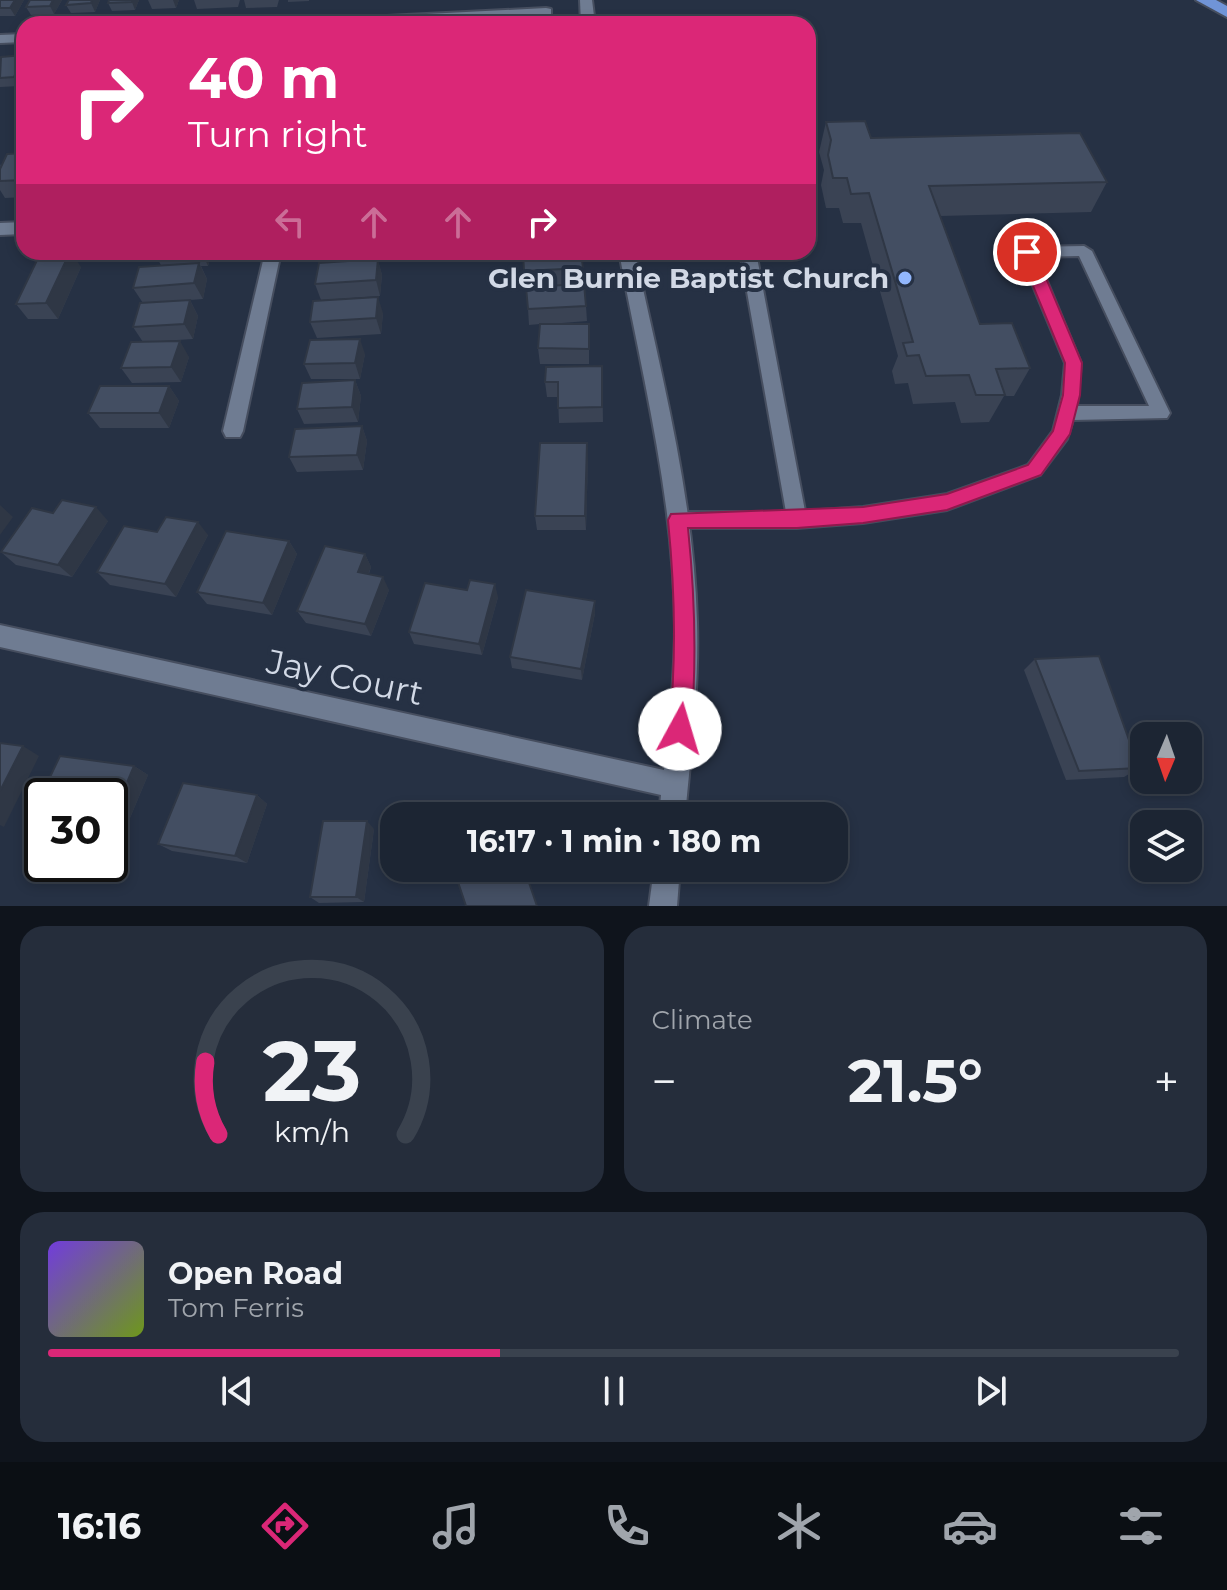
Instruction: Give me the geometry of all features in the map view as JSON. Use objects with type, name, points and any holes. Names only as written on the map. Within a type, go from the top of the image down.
[{"type":"highway","points":[[1204,0],[1227,12]]},
{"type":"street","points":[[467,16],[546,12]]},
{"type":"street","points":[[233,431],[271,260]]},
{"type":"street","points":[[629,260],[678,520],[686,599],[686,673],[673,802]]},
{"type":"street","name":"Jay Court","points":[[0,636],[675,785]]},
{"type":"street","points":[[663,906],[666,882]]},
{"type":"lane","points":[[678,520],[797,520],[863,515],[947,502],[1034,470],[1061,434],[1066,413],[1071,395],[1073,363],[1027,252],[1084,251],[1161,413],[1066,413]]},
{"type":"lane","points":[[749,260],[797,520]]},
{"type":"building","points":[[0,0],[15,0],[10,8],[0,8]]},
{"type":"building","points":[[30,0],[53,0],[50,6],[26,7]]},
{"type":"building","points":[[69,0],[92,0],[91,3],[66,5]]},
{"type":"building","points":[[109,0],[132,0],[132,2],[108,3]]},
{"type":"building","points":[[16,56],[14,77],[0,78],[1,57]]},
{"type":"building","points":[[865,121],[871,138],[1080,133],[1107,182],[929,186],[980,324],[1012,323],[1030,368],[996,369],[1005,395],[976,395],[969,375],[926,376],[919,355],[907,356],[903,343],[913,342],[869,193],[851,194],[847,178],[833,178],[828,155],[831,140],[826,122]]},
{"type":"building","points":[[16,153],[16,180],[0,181],[0,169],[7,154]]},
{"type":"building","points":[[37,260],[66,260],[46,303],[16,304]]},
{"type":"building","points":[[378,260],[376,280],[315,284],[319,263]]},
{"type":"building","points":[[523,260],[582,260],[583,268],[524,271]]},
{"type":"building","points":[[199,263],[194,283],[133,288],[139,267]]},
{"type":"building","points":[[584,284],[586,306],[528,309],[526,287]]},
{"type":"building","points":[[378,297],[376,318],[310,322],[313,301]]},
{"type":"building","points":[[190,300],[184,324],[133,327],[140,303]]},
{"type":"building","points":[[540,324],[589,324],[589,349],[538,348]]},
{"type":"building","points":[[360,339],[355,363],[304,364],[310,340]]},
{"type":"building","points":[[180,341],[171,367],[121,368],[131,342]]},
{"type":"building","points":[[602,366],[602,407],[558,408],[558,382],[545,382],[546,367]]},
{"type":"building","points":[[355,380],[352,407],[297,409],[302,383]]},
{"type":"building","points":[[100,386],[169,386],[159,413],[88,413]]},
{"type":"building","points":[[362,426],[357,455],[289,457],[295,429]]},
{"type":"building","points":[[540,443],[587,443],[585,516],[535,516]]},
{"type":"building","points":[[62,500],[96,507],[58,565],[1,552],[32,508],[53,513]]},
{"type":"building","points":[[166,517],[198,522],[165,584],[97,572],[124,526],[157,532]]},
{"type":"building","points":[[226,531],[289,541],[263,603],[197,592]]},
{"type":"building","points":[[325,546],[365,554],[358,572],[383,577],[365,624],[297,611]]},
{"type":"building","points":[[470,580],[495,584],[479,644],[409,632],[425,583],[467,590]]},
{"type":"building","points":[[526,590],[595,601],[581,669],[510,657]]},
{"type":"building","points":[[1099,656],[1130,743],[1130,768],[1079,771],[1035,659]]},
{"type":"building","points":[[0,743],[23,746],[0,791]]},
{"type":"building","points":[[60,756],[134,766],[128,780],[50,778]]},
{"type":"building","points":[[183,783],[257,795],[235,856],[158,844]]},
{"type":"building","points":[[323,821],[367,821],[356,897],[310,897]]},
{"type":"building","points":[[458,882],[529,882],[537,906],[466,906]]},
{"type":"place","name":"Glen Burnie Baptist Church","points":[[905,278]]},
{"type":"route","points":[[680,729],[686,673],[686,599],[678,520],[797,520],[863,515],[947,502],[1034,470],[1061,434],[1071,395],[1073,363],[1027,252]]}]
